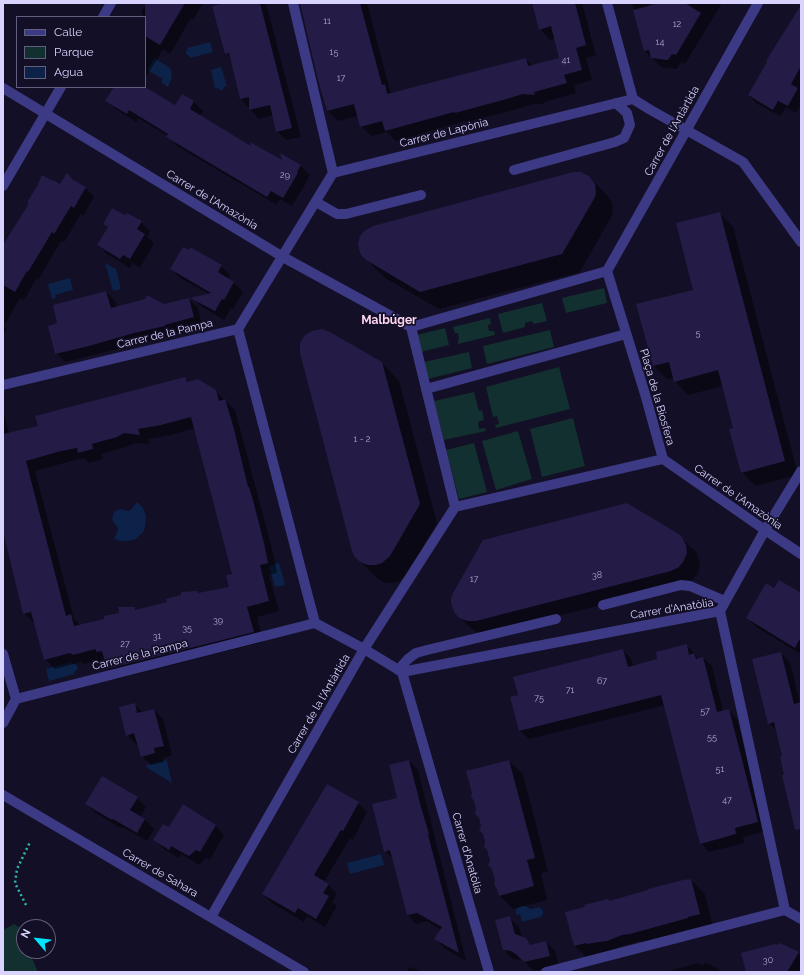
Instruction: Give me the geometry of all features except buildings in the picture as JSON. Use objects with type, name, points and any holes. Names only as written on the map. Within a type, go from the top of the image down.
[{"type":"street","points":[[103,16],[111,3]]},
{"type":"street","points":[[293,3],[334,173],[238,329],[315,623],[364,649],[400,671],[408,659],[416,653],[556,619]]},
{"type":"street","points":[[607,3],[633,99],[743,162],[801,242]]},
{"type":"street","name":"Carrer de l'Antàrtida","points":[[607,271],[758,3]]},
{"type":"street","name":"Carrer de l'Amazònia","points":[[3,88],[283,257],[411,327]]},
{"type":"street","points":[[3,186],[60,88]]},
{"type":"street","name":"Carrer de Lapònia","points":[[334,173],[633,99]]},
{"type":"street","points":[[514,170],[615,142],[624,138],[630,125],[627,113],[616,103]]},
{"type":"street","points":[[316,202],[337,214],[346,214],[421,195]]},
{"type":"street","points":[[455,507],[411,327],[607,271]]},
{"type":"street","name":"Plaça de la Biosfera","points":[[455,507],[663,458],[607,271]]},
{"type":"street","name":"Carrer de la Pampa","points":[[3,385],[238,329]]},
{"type":"street","points":[[426,389],[626,334]]},
{"type":"street","name":"Carrer de l'Amazònia","points":[[663,458],[801,554]]},
{"type":"street","points":[[720,611],[765,530],[801,471]]},
{"type":"street","name":"Carrer de la l'Antàrtida","points":[[211,917],[364,649],[455,507]]},
{"type":"street","points":[[603,605],[681,585],[690,586],[725,601]]},
{"type":"street","name":"Carrer d'Anatòlia","points":[[489,972],[400,671],[720,611],[785,910]]},
{"type":"street","name":"Carrer de la Pampa","points":[[16,699],[315,623]]},
{"type":"street","points":[[3,654],[16,699],[3,723]]},
{"type":"street","name":"Carrer de Sahara","points":[[3,795],[304,972]]},
{"type":"street","points":[[546,972],[785,910],[801,919]]},
{"type":"path","points":[[26,905],[15,882],[17,869],[30,842]]},
{"type":"green space","points":[[604,288],[607,303],[566,313],[562,298]]},
{"type":"green space","points":[[542,303],[547,321],[534,324],[532,321],[525,323],[525,327],[503,333],[498,314]]},
{"type":"green space","points":[[490,318],[491,324],[488,325],[489,331],[494,331],[495,335],[458,344],[458,333],[455,333],[453,327]]},
{"type":"green space","points":[[445,328],[449,345],[421,352],[417,335]]},
{"type":"green space","points":[[550,330],[554,347],[487,364],[483,346]]},
{"type":"green space","points":[[469,352],[472,368],[428,379],[424,362]]},
{"type":"green space","points":[[559,367],[570,409],[496,428],[495,425],[499,424],[497,416],[493,417],[486,387]]},
{"type":"green space","points":[[474,392],[479,411],[482,410],[484,420],[478,422],[479,429],[485,428],[486,431],[444,440],[434,401]]},
{"type":"green space","points":[[573,418],[585,466],[542,477],[530,429]]},
{"type":"green space","points":[[518,431],[532,479],[496,490],[482,441]]},
{"type":"green space","points":[[474,443],[487,492],[459,499],[446,450]]},
{"type":"green space","points":[[14,924],[16,925],[16,959],[32,959],[38,972],[3,972],[3,930]]},
{"type":"water","points":[[210,42],[213,52],[190,58],[186,54],[186,51],[188,50],[187,48]]},
{"type":"water","points":[[154,58],[171,70],[172,78],[168,87],[161,82],[163,79],[147,70]]},
{"type":"water","points":[[221,67],[227,86],[224,87],[223,90],[218,88],[215,89],[211,70]]},
{"type":"water","points":[[105,263],[116,269],[121,289],[113,291]]},
{"type":"water","points":[[70,278],[73,290],[55,295],[56,298],[52,299],[48,284]]},
{"type":"water","points":[[137,502],[143,508],[146,516],[144,531],[136,539],[121,541],[114,539],[118,528],[112,519],[114,512],[120,509],[128,511],[131,510]]},
{"type":"water","points":[[279,563],[285,585],[275,587],[269,566]]},
{"type":"water","points":[[71,662],[78,667],[74,674],[49,681],[46,669]]},
{"type":"water","points":[[165,760],[167,761],[172,783],[146,767],[147,765]]},
{"type":"water","points":[[381,854],[384,865],[350,874],[347,863]]},
{"type":"water","points":[[520,906],[525,906],[531,909],[539,907],[543,910],[543,914],[540,917],[522,922],[520,914],[516,915],[516,910]]},
{"type":"district","name":"Malbúger","points":[[389,320]]}]
